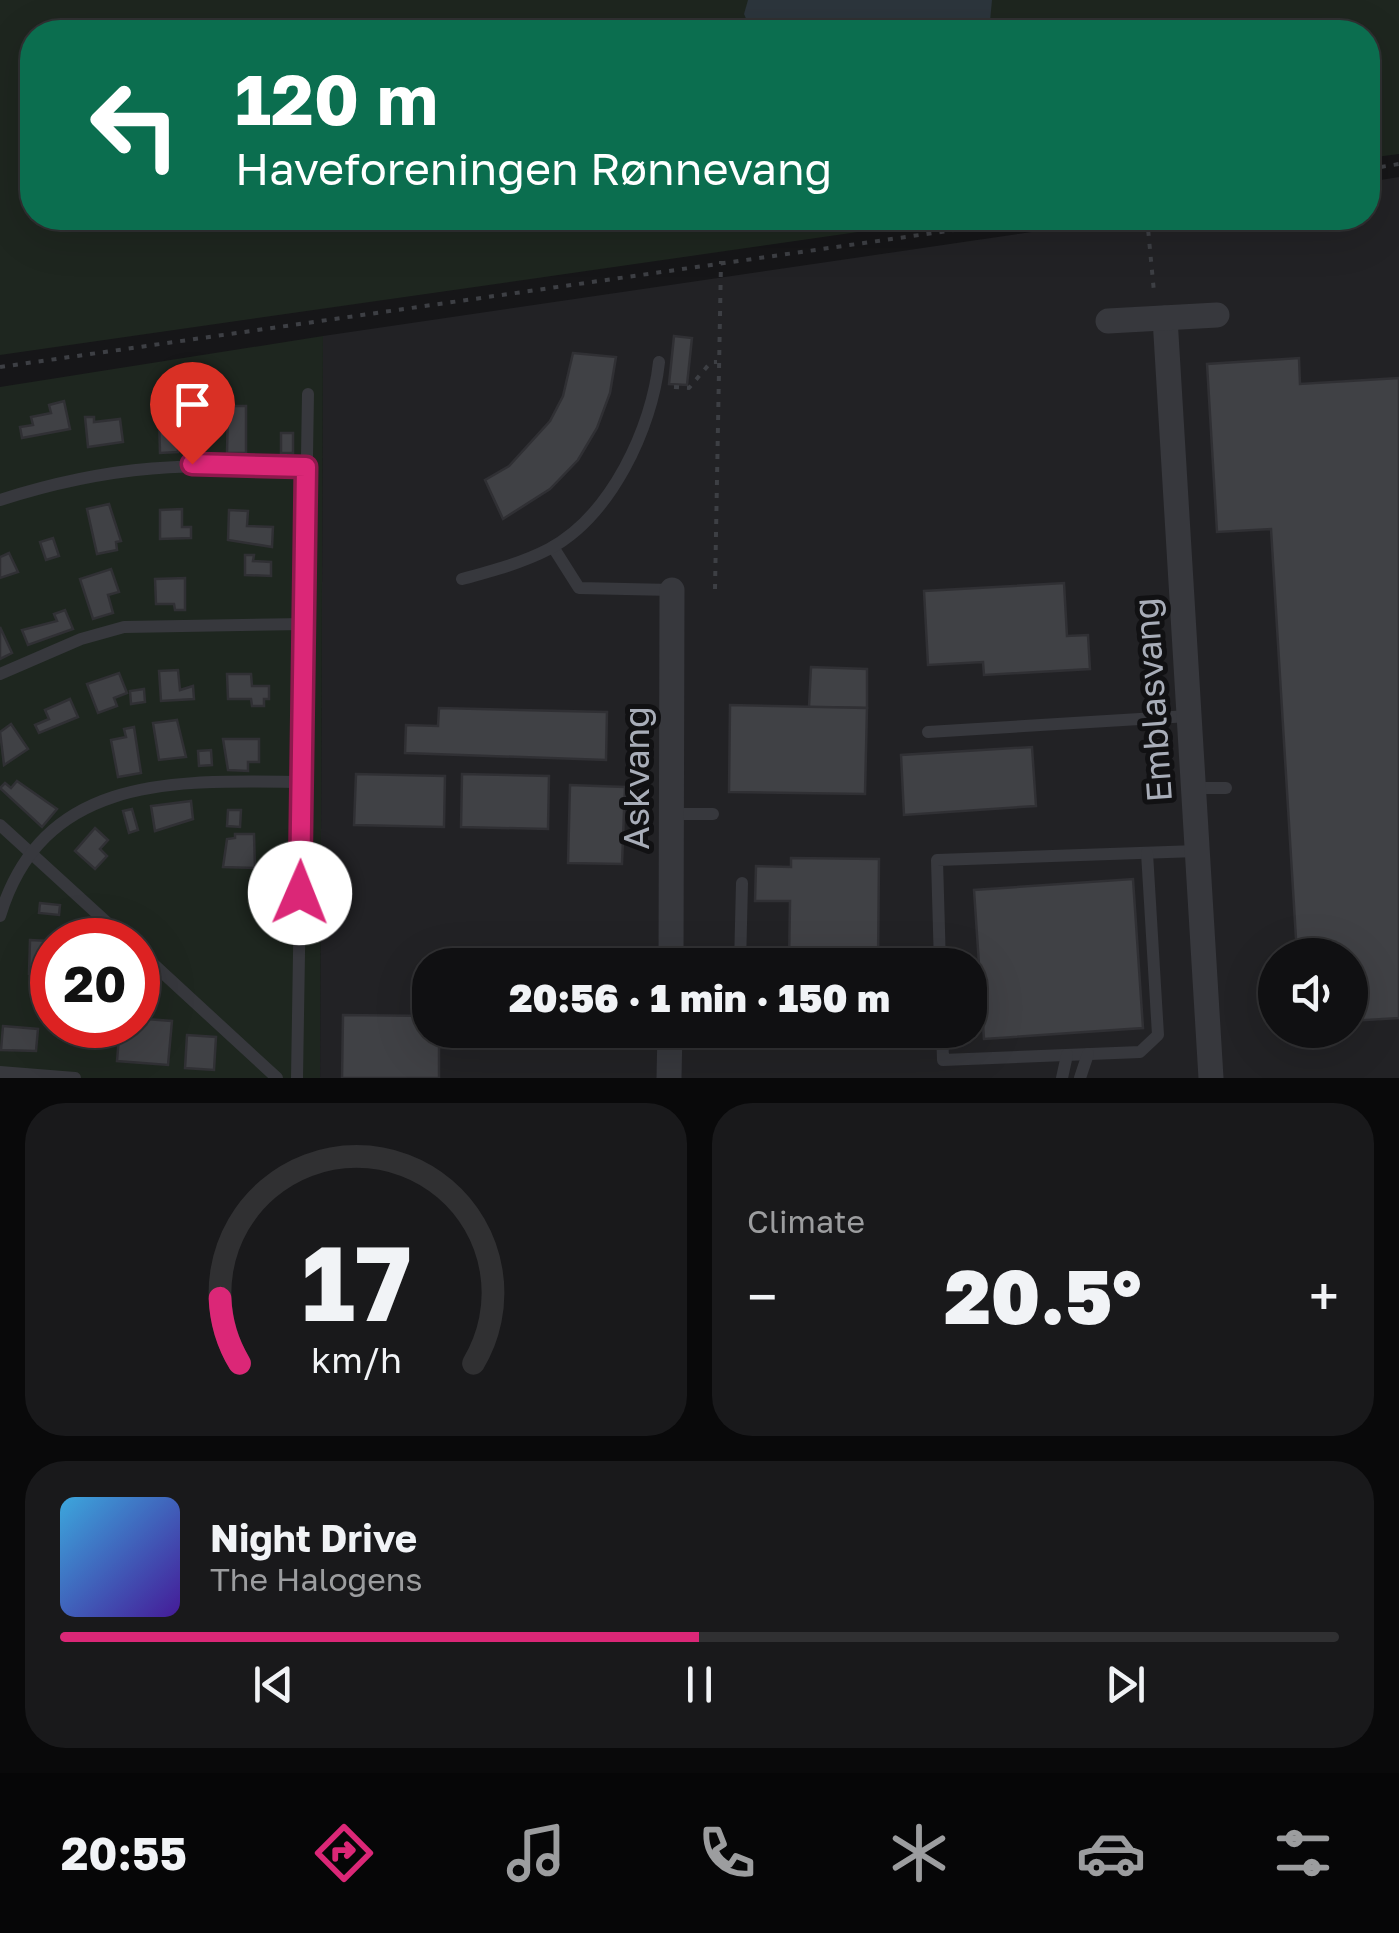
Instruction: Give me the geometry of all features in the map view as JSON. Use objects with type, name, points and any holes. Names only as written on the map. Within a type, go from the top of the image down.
[{"type":"street","points":[[1108,321],[1218,315]]},
{"type":"street","name":"Emblasvang","points":[[1165,318],[1211,1078]]},
{"type":"street","name":"Askvang","points":[[671,948],[672,590]]},
{"type":"street","points":[[669,1078],[670,1048]]},
{"type":"lane","points":[[462,578],[552,547],[596,508],[642,432],[659,362]]},
{"type":"lane","points":[[297,1078],[308,394]]},
{"type":"lane","points":[[0,500],[94,472],[146,466],[306,467]]},
{"type":"lane","points":[[552,547],[579,588],[672,590]]},
{"type":"lane","points":[[0,674],[82,639],[124,627],[304,624]]},
{"type":"lane","points":[[928,732],[1189,716]]},
{"type":"lane","points":[[0,916],[12,885],[33,855],[68,820],[135,787],[202,781],[302,782]]},
{"type":"lane","points":[[1194,788],[1226,788]]},
{"type":"lane","points":[[672,814],[713,814]]},
{"type":"lane","points":[[0,825],[102,918]]},
{"type":"lane","points":[[939,948],[936,860],[1197,850]]},
{"type":"lane","points":[[943,1048],[943,1060],[1140,1052],[1158,1036],[1147,853]]},
{"type":"lane","points":[[740,948],[742,883]]},
{"type":"lane","points":[[160,970],[277,1078]]},
{"type":"lane","points":[[1080,1078],[1088,1054]]},
{"type":"lane","points":[[1062,1078],[1067,1055]]},
{"type":"lane","points":[[0,1072],[75,1078]]},
{"type":"path","points":[[0,367],[950,230]]},
{"type":"path","points":[[1147,230],[1156,306],[1165,318]]},
{"type":"path","points":[[715,590],[721,261]]},
{"type":"path","points":[[656,386],[688,388],[711,362],[717,362]]},
{"type":"shaded area","points":[[0,0],[1399,0],[1399,154],[1380,156],[1380,20],[20,20],[20,230],[872,230],[0,355]]},
{"type":"shaded area","points":[[748,0],[992,0],[990,20],[747,20],[744,14]]},
{"type":"shaded area","points":[[1399,177],[1399,1078],[320,1078],[323,336],[1045,230],[1380,230],[1380,180]]},
{"type":"shaded area","points":[[323,336],[320,1078],[0,1078],[0,387]]},
{"type":"building","points":[[674,336],[692,338],[687,385],[669,384]]},
{"type":"building","points":[[573,353],[616,357],[610,393],[597,428],[578,460],[550,489],[503,519],[485,480],[509,466],[550,421],[563,396]]},
{"type":"building","points":[[1299,358],[1300,384],[1399,378],[1399,1018],[1368,1020],[1368,938],[1296,938],[1271,529],[1217,532],[1207,364]]},
{"type":"building","points":[[64,401],[70,429],[22,438],[20,427],[33,425],[31,417],[51,413],[49,405]]},
{"type":"building","points":[[228,406],[246,406],[246,453],[227,453]]},
{"type":"building","points":[[159,416],[173,416],[177,423],[178,452],[160,453]]},
{"type":"building","points":[[85,417],[94,417],[94,422],[120,419],[123,442],[88,447]]},
{"type":"building","points":[[281,433],[293,433],[293,453],[281,453]]},
{"type":"building","points":[[109,504],[121,541],[116,542],[117,550],[97,554],[87,509]]},
{"type":"building","points":[[182,509],[182,527],[191,527],[191,538],[160,539],[160,510]]},
{"type":"building","points":[[229,510],[248,511],[247,526],[273,527],[272,547],[228,540]]},
{"type":"building","points":[[53,538],[59,556],[46,560],[40,542]]},
{"type":"building","points":[[9,553],[18,572],[0,578],[0,557]]},
{"type":"building","points":[[245,555],[254,555],[253,561],[271,562],[271,576],[245,575]]},
{"type":"building","points":[[111,569],[119,592],[108,595],[113,613],[93,619],[80,579]]},
{"type":"building","points":[[185,578],[185,610],[175,610],[174,604],[156,604],[155,579]]},
{"type":"building","points":[[1064,583],[1067,636],[1088,635],[1090,669],[984,675],[983,662],[928,665],[924,591]]},
{"type":"building","points":[[65,610],[73,629],[28,645],[22,630],[57,621],[54,614]]},
{"type":"building","points":[[0,627],[12,653],[0,659]]},
{"type":"building","points":[[811,667],[867,669],[867,708],[809,707]]},
{"type":"building","points":[[178,670],[180,690],[193,686],[194,699],[161,701],[159,671]]},
{"type":"building","points":[[119,673],[127,693],[114,698],[117,706],[98,713],[87,684]]},
{"type":"building","points":[[227,674],[251,674],[252,686],[269,686],[269,699],[264,699],[264,706],[252,706],[251,699],[228,699]]},
{"type":"building","points":[[144,689],[145,702],[131,704],[130,691]]},
{"type":"building","points":[[70,699],[78,717],[39,733],[35,725],[49,719],[45,710]]},
{"type":"building","points":[[730,705],[867,708],[865,794],[729,792]]},
{"type":"building","points":[[439,708],[607,712],[606,760],[405,753],[406,725],[438,726]]},
{"type":"building","points":[[177,720],[186,757],[159,760],[153,723]]},
{"type":"building","points":[[11,724],[28,749],[4,765],[0,732]]},
{"type":"building","points":[[134,727],[141,773],[118,777],[111,740],[126,737],[124,729]]},
{"type":"building","points":[[223,739],[259,739],[259,762],[248,762],[248,771],[228,770]]},
{"type":"building","points":[[1032,747],[1036,806],[904,815],[901,755]]},
{"type":"building","points":[[211,750],[212,765],[199,766],[198,751]]},
{"type":"building","points":[[356,774],[445,776],[444,827],[354,825]]},
{"type":"building","points":[[462,774],[549,776],[548,829],[461,827]]},
{"type":"building","points":[[17,781],[57,809],[42,827],[0,788],[5,783],[11,788]]},
{"type":"building","points":[[570,785],[625,787],[622,864],[568,863]]},
{"type":"building","points":[[191,801],[193,819],[155,831],[151,806]]},
{"type":"building","points":[[132,809],[138,830],[129,833],[123,811]]},
{"type":"building","points":[[228,810],[241,810],[240,827],[227,826]]},
{"type":"building","points":[[95,828],[108,840],[100,849],[107,856],[95,869],[75,851]]},
{"type":"building","points":[[235,834],[254,834],[255,868],[223,867],[227,839],[235,838]]},
{"type":"building","points":[[791,858],[879,859],[878,948],[789,948],[790,901],[755,901],[756,866],[791,867]]},
{"type":"building","points":[[1133,879],[1143,1028],[987,1039],[987,948],[978,948],[974,890]]},
{"type":"building","points":[[40,903],[60,905],[59,915],[39,913]]},
{"type":"building","points":[[343,1015],[412,1016],[412,1048],[439,1048],[439,1078],[342,1078]]},
{"type":"building","points":[[160,1020],[172,1021],[168,1065],[117,1061],[118,1048],[160,1048]]},
{"type":"building","points":[[3,1026],[30,1028],[30,1048],[36,1051],[1,1050]]},
{"type":"building","points":[[187,1035],[216,1037],[214,1070],[185,1068]]},
{"type":"route","points":[[192,464],[306,467],[300,893]]}]
